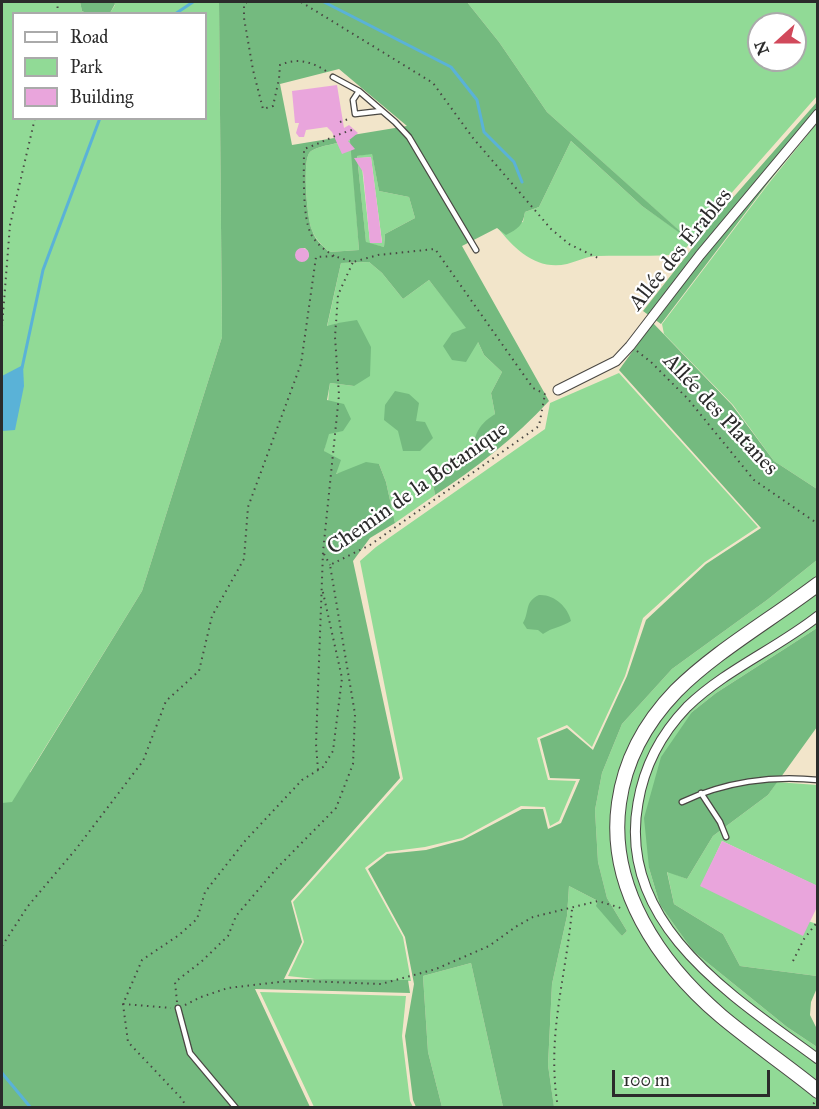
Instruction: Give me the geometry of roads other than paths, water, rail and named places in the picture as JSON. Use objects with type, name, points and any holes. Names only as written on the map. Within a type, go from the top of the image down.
[{"type":"main road","points":[[816,1097],[720,1015],[662,953],[643,924],[630,896],[623,875],[617,834],[621,794],[630,761],[646,730],[665,703],[701,669],[818,584]]},
{"type":"street","name":"Allée des Érables","points":[[558,390],[616,361],[700,255],[818,114]]},
{"type":"street","points":[[818,616],[712,686],[676,720],[652,758],[645,775],[638,801],[636,829],[644,881],[675,939],[708,975],[762,1019],[818,1059]]},
{"type":"lane","points":[[333,77],[359,91],[409,137],[476,250]]},
{"type":"lane","points":[[359,91],[352,100],[355,114],[381,111]]},
{"type":"lane","points":[[682,802],[701,793],[763,779],[818,780]]},
{"type":"lane","points":[[701,793],[720,822],[726,837]]},
{"type":"lane","points":[[178,1008],[190,1053],[236,1107]]},
{"type":"water","points":[[23,365],[24,386],[15,430],[2,431],[2,376]]},
{"type":"waterway","points":[[178,12],[193,2]]},
{"type":"waterway","points":[[324,2],[451,67],[477,100],[484,132],[514,162],[522,182]]},
{"type":"waterway","points":[[22,368],[43,270],[99,120]]},
{"type":"waterway","points":[[2,1073],[31,1108]]}]
